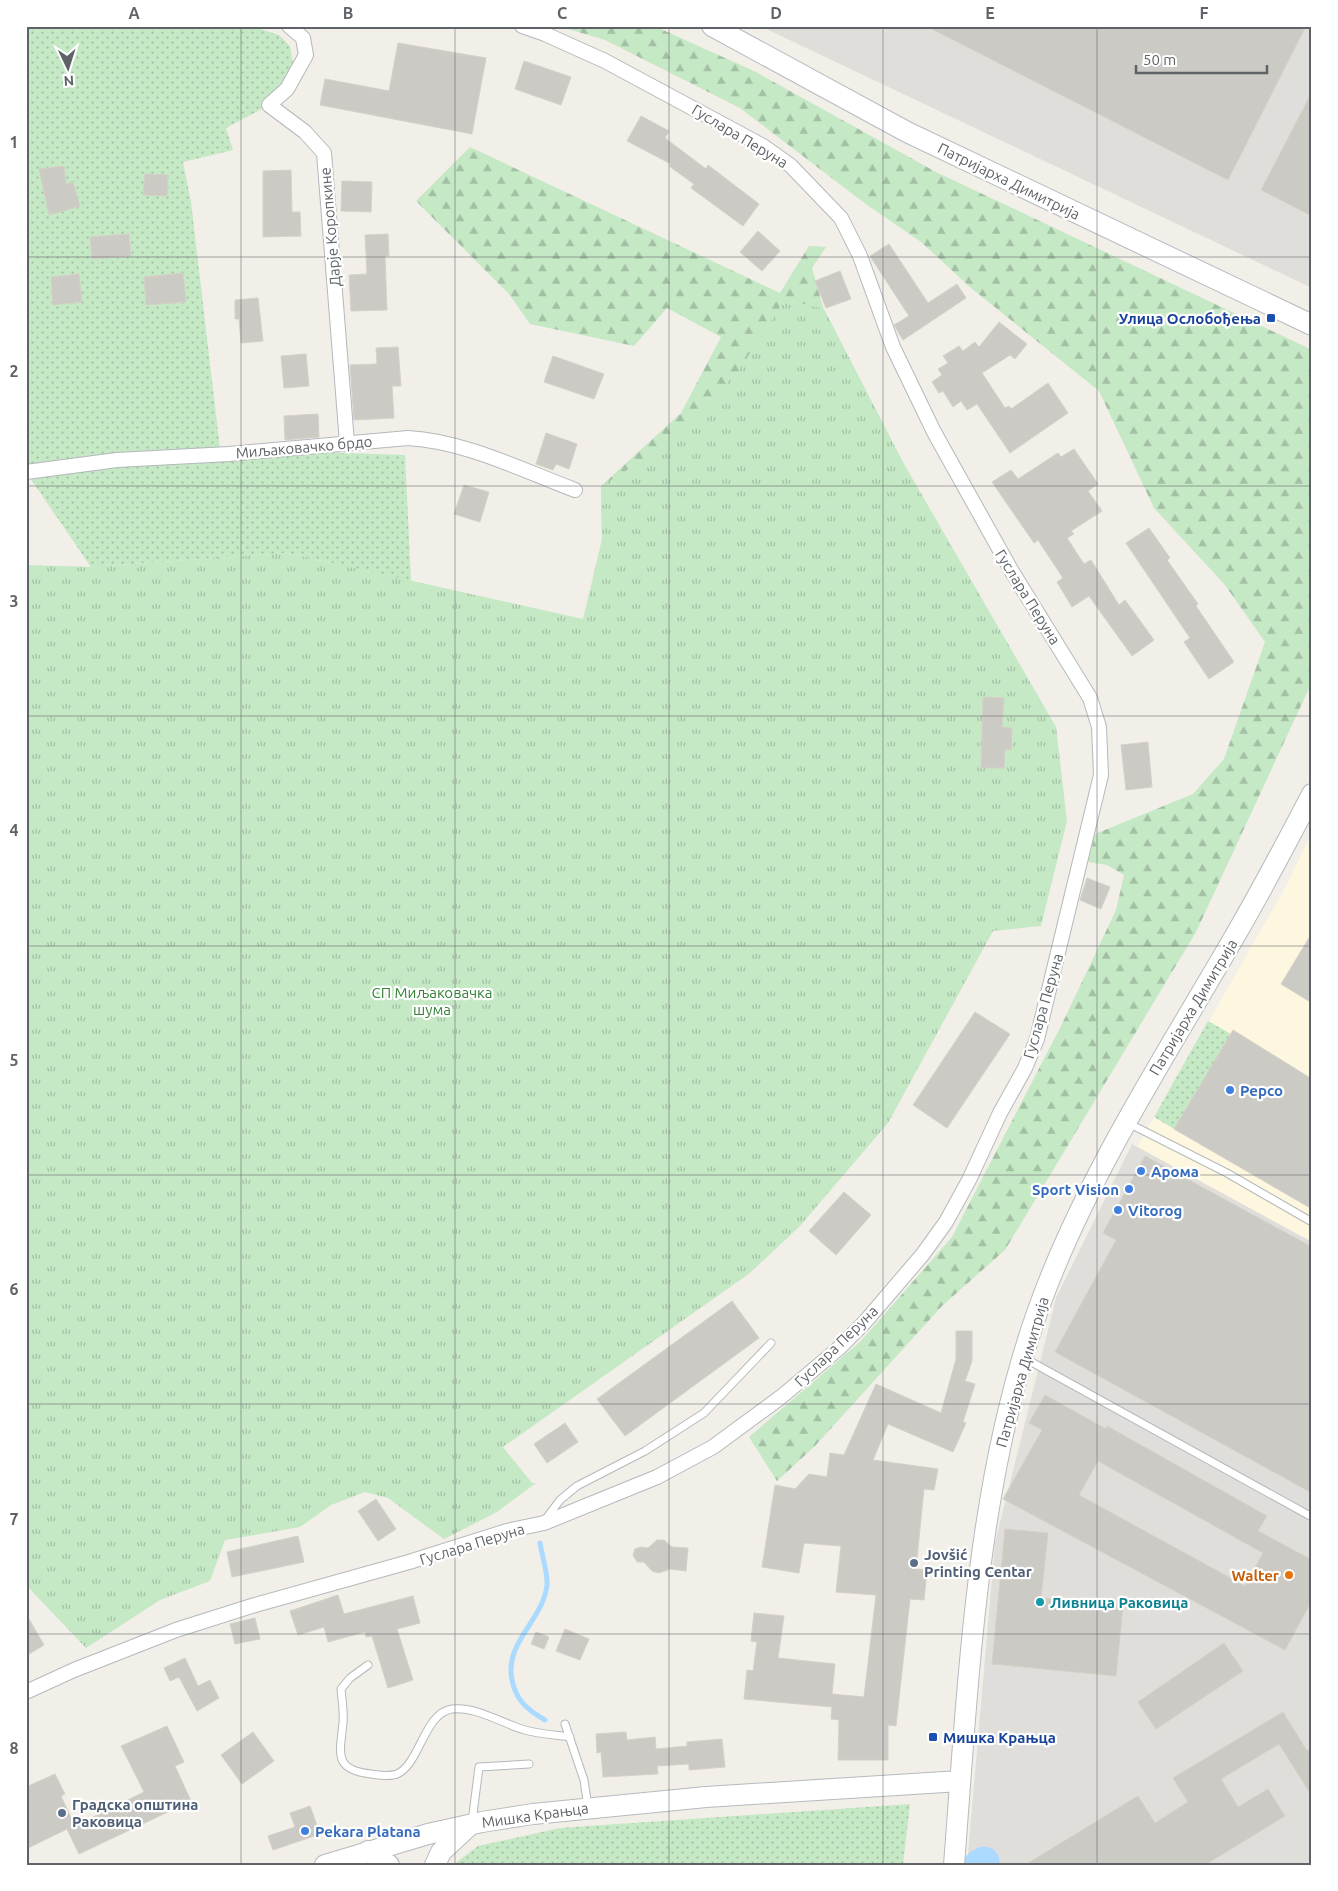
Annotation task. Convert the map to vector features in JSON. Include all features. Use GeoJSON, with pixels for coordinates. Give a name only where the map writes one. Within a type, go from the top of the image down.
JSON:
{"type":"FeatureCollection","features":[{"type":"Feature","properties":{"kind":"main road","name":"Патријарха Димитрија"},"geometry":{"type":"LineString","coordinates":[[712,26],[907,132],[1312,324]]}},
{"type":"Feature","properties":{"kind":"main road","name":"Патријарха Димитрија"},"geometry":{"type":"LineString","coordinates":[[954,1865],[960,1780],[982,1561],[998,1455],[1023,1358],[1048,1282],[1087,1194],[1125,1122],[1232,943],[1312,794]]}},
{"type":"Feature","properties":{"kind":"main road","name":"Мишка Крањца"},"geometry":{"type":"LineString","coordinates":[[325,1865],[472,1824],[588,1807],[960,1780]]}},
{"type":"Feature","properties":{"kind":"main road"},"geometry":{"type":"LineString","coordinates":[[435,1865],[448,1844],[472,1824]]}},
{"type":"Feature","properties":{"kind":"main road"},"geometry":{"type":"LineString","coordinates":[[356,1857],[388,1865]]}},
{"type":"Feature","properties":{"kind":"street","name":"Дарје Коропкине"},"geometry":{"type":"LineString","coordinates":[[289,26],[303,38],[306,45],[306,56],[287,89],[270,105],[305,132],[324,153],[348,443]]}},
{"type":"Feature","properties":{"kind":"street","name":"Гуслара Перуна"},"geometry":{"type":"LineString","coordinates":[[26,1692],[176,1630],[255,1605],[410,1562],[507,1531],[544,1523],[664,1474],[713,1447],[748,1423],[838,1349],[864,1323],[923,1254],[946,1222],[969,1180],[1000,1113],[1025,1068],[1037,1039],[1099,788],[1102,763],[1099,726],[1090,698],[1011,570],[934,432],[893,347],[860,256],[841,218],[791,166],[763,146],[598,58],[545,34],[522,26]]}},
{"type":"Feature","properties":{"kind":"street","name":"Миљаковачко брдо"},"geometry":{"type":"LineString","coordinates":[[26,472],[117,460],[229,454],[396,439],[431,439],[575,490]]}},
{"type":"Feature","properties":{"kind":"lane"},"geometry":{"type":"LineString","coordinates":[[1125,1122],[1227,1172],[1312,1222]]}},
{"type":"Feature","properties":{"kind":"lane"},"geometry":{"type":"LineString","coordinates":[[544,1523],[560,1500],[577,1486],[645,1451],[704,1413],[770,1343]]}},
{"type":"Feature","properties":{"kind":"lane"},"geometry":{"type":"LineString","coordinates":[[1023,1358],[1312,1517]]}},
{"type":"Feature","properties":{"kind":"lane"},"geometry":{"type":"LineString","coordinates":[[368,1665],[350,1678],[342,1688],[343,1720],[340,1752],[344,1766],[352,1771],[381,1776],[397,1774],[407,1765],[437,1718],[452,1709],[475,1712],[526,1730],[570,1737]]}},
{"type":"Feature","properties":{"kind":"lane"},"geometry":{"type":"LineString","coordinates":[[564,1724],[584,1780],[588,1807]]}},
{"type":"Feature","properties":{"kind":"lane"},"geometry":{"type":"LineString","coordinates":[[472,1824],[479,1767],[529,1764]]}},
{"type":"Feature","properties":{"kind":"shaded area"},"geometry":{"type":"Polygon","coordinates":[[[760,26],[1312,26],[1312,288],[760,26]]]}},
{"type":"Feature","properties":{"kind":"shaded area"},"geometry":{"type":"Polygon","coordinates":[[[1312,833],[1312,1242],[1137,1147],[1286,886],[1312,833]]]}},
{"type":"Feature","properties":{"kind":"shaded area"},"geometry":{"type":"Polygon","coordinates":[[[1132,1144],[1312,1242],[1312,1865],[967,1865],[995,1543],[1056,1298],[1132,1144]]]}},
{"type":"Feature","properties":{"kind":"green space"},"geometry":{"type":"Polygon","coordinates":[[[26,26],[251,26],[279,35],[290,46],[293,63],[269,105],[226,128],[233,150],[183,162],[191,202],[220,449],[405,455],[411,581],[287,553],[91,567],[26,472],[26,26]]]}},
{"type":"Feature","properties":{"kind":"green space"},"geometry":{"type":"Polygon","coordinates":[[[558,26],[654,26],[754,71],[936,172],[1312,350],[1312,682],[1196,932],[1005,1250],[942,1306],[815,1446],[777,1481],[749,1437],[861,1341],[952,1237],[1062,1024],[1116,910],[1124,875],[1107,865],[1088,862],[1095,834],[1193,794],[1224,759],[1265,642],[1225,585],[1154,508],[1099,391],[971,288],[921,242],[863,202],[740,108],[605,40],[558,26]]]}},
{"type":"Feature","properties":{"kind":"green space"},"geometry":{"type":"Polygon","coordinates":[[[470,147],[780,293],[809,246],[826,247],[812,268],[825,314],[602,539],[601,486],[681,413],[721,337],[667,308],[634,346],[530,324],[509,294],[416,201],[470,147]]]}},
{"type":"Feature","properties":{"kind":"green space","name":"СП Миљаковачка шума"},"geometry":{"type":"Polygon","coordinates":[[[785,299],[824,309],[904,464],[1056,727],[1067,821],[1041,926],[993,931],[888,1123],[799,1227],[750,1273],[503,1447],[532,1483],[536,1483],[497,1512],[444,1539],[388,1498],[365,1492],[331,1505],[300,1527],[225,1540],[210,1581],[160,1600],[86,1648],[26,1585],[26,565],[91,567],[287,553],[583,619],[602,539],[601,486],[672,442],[739,370],[785,299]]]}},
{"type":"Feature","properties":{"kind":"green space"},"geometry":{"type":"Polygon","coordinates":[[[1208,1021],[1231,1034],[1174,1129],[1154,1117],[1208,1021]]]}},
{"type":"Feature","properties":{"kind":"green space"},"geometry":{"type":"Polygon","coordinates":[[[910,1804],[903,1865],[453,1865],[478,1846],[560,1828],[910,1804]]]}},
{"type":"Feature","properties":{"kind":"building"},"geometry":{"type":"Polygon","coordinates":[[[926,26],[1306,26],[1228,180],[926,26]]]}},
{"type":"Feature","properties":{"kind":"building"},"geometry":{"type":"Polygon","coordinates":[[[398,43],[486,58],[472,134],[320,105],[325,79],[389,91],[398,43]]]}},
{"type":"Feature","properties":{"kind":"building"},"geometry":{"type":"Polygon","coordinates":[[[524,61],[571,77],[561,105],[515,89],[524,61]]]}},
{"type":"Feature","properties":{"kind":"building"},"geometry":{"type":"Polygon","coordinates":[[[1312,92],[1312,216],[1261,190],[1312,92]]]}},
{"type":"Feature","properties":{"kind":"building"},"geometry":{"type":"Polygon","coordinates":[[[641,116],[669,131],[665,138],[706,169],[708,165],[759,204],[743,226],[691,188],[694,184],[669,166],[671,164],[627,141],[641,116]]]}},
{"type":"Feature","properties":{"kind":"building"},"geometry":{"type":"Polygon","coordinates":[[[64,166],[66,184],[73,182],[80,206],[49,215],[39,169],[64,166]]]}},
{"type":"Feature","properties":{"kind":"building"},"geometry":{"type":"Polygon","coordinates":[[[291,170],[292,212],[300,212],[301,236],[263,237],[263,171],[291,170]]]}},
{"type":"Feature","properties":{"kind":"building"},"geometry":{"type":"Polygon","coordinates":[[[145,174],[168,175],[167,196],[143,195],[145,174]]]}},
{"type":"Feature","properties":{"kind":"building"},"geometry":{"type":"Polygon","coordinates":[[[342,181],[372,182],[371,212],[341,211],[342,181]]]}},
{"type":"Feature","properties":{"kind":"building"},"geometry":{"type":"Polygon","coordinates":[[[758,231],[780,251],[762,271],[740,252],[758,231]]]}},
{"type":"Feature","properties":{"kind":"building"},"geometry":{"type":"Polygon","coordinates":[[[129,234],[131,256],[92,259],[90,237],[129,234]]]}},
{"type":"Feature","properties":{"kind":"building"},"geometry":{"type":"Polygon","coordinates":[[[388,234],[389,256],[385,256],[387,310],[351,311],[349,275],[367,274],[365,235],[388,234]]]}},
{"type":"Feature","properties":{"kind":"building"},"geometry":{"type":"Polygon","coordinates":[[[889,244],[928,303],[957,284],[966,298],[903,340],[894,325],[909,316],[870,256],[889,244]]]}},
{"type":"Feature","properties":{"kind":"building"},"geometry":{"type":"Polygon","coordinates":[[[840,271],[851,299],[826,308],[815,281],[840,271]]]}},
{"type":"Feature","properties":{"kind":"building"},"geometry":{"type":"Polygon","coordinates":[[[183,273],[186,302],[146,305],[144,277],[183,273]]]}},
{"type":"Feature","properties":{"kind":"building"},"geometry":{"type":"Polygon","coordinates":[[[79,274],[82,302],[53,305],[51,277],[79,274]]]}},
{"type":"Feature","properties":{"kind":"building"},"geometry":{"type":"Polygon","coordinates":[[[258,298],[263,341],[241,343],[239,319],[235,319],[235,300],[258,298]]]}},
{"type":"Feature","properties":{"kind":"building"},"geometry":{"type":"Polygon","coordinates":[[[999,322],[1027,344],[1015,359],[1010,355],[982,373],[1005,408],[1009,406],[1011,409],[1048,383],[1068,413],[1010,453],[977,404],[967,410],[961,401],[953,407],[943,391],[939,393],[932,382],[942,375],[938,369],[948,363],[943,356],[959,346],[963,351],[975,342],[979,347],[999,322]]]}},
{"type":"Feature","properties":{"kind":"building"},"geometry":{"type":"Polygon","coordinates":[[[398,347],[401,386],[392,386],[394,418],[354,420],[350,365],[377,364],[376,348],[398,347]]]}},
{"type":"Feature","properties":{"kind":"building"},"geometry":{"type":"Polygon","coordinates":[[[306,354],[309,386],[284,388],[281,356],[306,354]]]}},
{"type":"Feature","properties":{"kind":"building"},"geometry":{"type":"Polygon","coordinates":[[[553,356],[604,374],[594,399],[544,382],[553,356]]]}},
{"type":"Feature","properties":{"kind":"building"},"geometry":{"type":"Polygon","coordinates":[[[318,414],[319,437],[285,440],[284,416],[318,414]]]}},
{"type":"Feature","properties":{"kind":"building"},"geometry":{"type":"Polygon","coordinates":[[[546,433],[577,444],[569,469],[556,464],[553,470],[536,464],[546,433]]]}},
{"type":"Feature","properties":{"kind":"building"},"geometry":{"type":"Polygon","coordinates":[[[1074,449],[1098,484],[1088,491],[1102,511],[1071,531],[1074,534],[1067,538],[1084,564],[1091,560],[1119,605],[1125,600],[1154,640],[1132,656],[1089,596],[1072,607],[1057,582],[1063,578],[1038,540],[1034,543],[992,482],[1011,470],[1018,479],[1058,453],[1061,457],[1074,449]]]}},
{"type":"Feature","properties":{"kind":"building"},"geometry":{"type":"Polygon","coordinates":[[[464,485],[489,492],[480,522],[454,514],[464,485]]]}},
{"type":"Feature","properties":{"kind":"building"},"geometry":{"type":"Polygon","coordinates":[[[1149,528],[1170,558],[1167,560],[1198,604],[1196,606],[1234,662],[1209,679],[1184,642],[1190,638],[1126,543],[1149,528]]]}},
{"type":"Feature","properties":{"kind":"building"},"geometry":{"type":"Polygon","coordinates":[[[983,697],[1004,698],[1002,727],[1012,728],[1011,750],[1005,749],[1004,768],[981,768],[983,697]]]}},
{"type":"Feature","properties":{"kind":"building"},"geometry":{"type":"Polygon","coordinates":[[[1148,742],[1152,787],[1126,790],[1121,745],[1148,742]]]}},
{"type":"Feature","properties":{"kind":"building"},"geometry":{"type":"Polygon","coordinates":[[[1087,878],[1110,887],[1101,909],[1080,900],[1087,878]]]}},
{"type":"Feature","properties":{"kind":"building"},"geometry":{"type":"Polygon","coordinates":[[[1312,933],[1312,1003],[1281,984],[1312,933]]]}},
{"type":"Feature","properties":{"kind":"building"},"geometry":{"type":"Polygon","coordinates":[[[975,1012],[1010,1034],[947,1128],[913,1105],[975,1012]]]}},
{"type":"Feature","properties":{"kind":"building"},"geometry":{"type":"Polygon","coordinates":[[[1233,1030],[1312,1079],[1312,1209],[1174,1129],[1233,1030]]]}},
{"type":"Feature","properties":{"kind":"building"},"geometry":{"type":"Polygon","coordinates":[[[1145,1156],[1312,1247],[1312,1493],[1055,1352],[1116,1240],[1103,1233],[1145,1156]]]}},
{"type":"Feature","properties":{"kind":"building"},"geometry":{"type":"Polygon","coordinates":[[[844,1192],[871,1215],[836,1255],[809,1231],[844,1192]]]}},
{"type":"Feature","properties":{"kind":"building"},"geometry":{"type":"Polygon","coordinates":[[[732,1301],[759,1338],[625,1436],[597,1399],[732,1301]]]}},
{"type":"Feature","properties":{"kind":"building"},"geometry":{"type":"Polygon","coordinates":[[[956,1331],[972,1331],[972,1361],[965,1381],[975,1384],[963,1422],[966,1423],[953,1452],[888,1424],[873,1460],[938,1469],[934,1490],[924,1489],[916,1569],[927,1570],[924,1600],[910,1599],[896,1726],[888,1725],[888,1760],[838,1760],[839,1720],[831,1719],[832,1707],[744,1699],[747,1670],[753,1671],[757,1642],[751,1641],[754,1613],[784,1616],[778,1658],[835,1664],[832,1694],[864,1697],[876,1595],[836,1592],[841,1546],[804,1543],[799,1573],[762,1567],[775,1485],[795,1489],[809,1474],[827,1477],[830,1453],[844,1455],[876,1384],[941,1413],[956,1359],[956,1331]]]}},
{"type":"Feature","properties":{"kind":"building"},"geometry":{"type":"Polygon","coordinates":[[[1045,1395],[1106,1429],[1107,1426],[1267,1516],[1258,1531],[1312,1560],[1312,1600],[1285,1650],[1003,1499],[1042,1430],[1029,1423],[1045,1395]],[[1098,1461],[1079,1495],[1245,1586],[1263,1553],[1098,1461]]]}},
{"type":"Feature","properties":{"kind":"building"},"geometry":{"type":"Polygon","coordinates":[[[565,1423],[578,1442],[547,1463],[534,1444],[565,1423]]]}},
{"type":"Feature","properties":{"kind":"building"},"geometry":{"type":"Polygon","coordinates":[[[376,1499],[396,1529],[378,1541],[358,1511],[376,1499]]]}},
{"type":"Feature","properties":{"kind":"building","name":"Ливница Раковица"},"geometry":{"type":"Polygon","coordinates":[[[1005,1529],[1048,1533],[1041,1598],[1123,1606],[1116,1676],[992,1664],[1005,1529]]]}},
{"type":"Feature","properties":{"kind":"building"},"geometry":{"type":"Polygon","coordinates":[[[298,1536],[304,1562],[232,1577],[227,1552],[298,1536]]]}},
{"type":"Feature","properties":{"kind":"building"},"geometry":{"type":"Polygon","coordinates":[[[657,1540],[664,1540],[672,1547],[688,1548],[686,1571],[670,1569],[659,1573],[652,1571],[644,1562],[637,1562],[633,1555],[635,1549],[641,1547],[648,1548],[657,1540]]]}},
{"type":"Feature","properties":{"kind":"building"},"geometry":{"type":"Polygon","coordinates":[[[338,1595],[344,1614],[413,1596],[420,1623],[397,1629],[413,1680],[388,1688],[372,1636],[366,1637],[365,1632],[328,1642],[324,1627],[298,1635],[290,1611],[338,1595]]]}},
{"type":"Feature","properties":{"kind":"building"},"geometry":{"type":"Polygon","coordinates":[[[26,1614],[44,1645],[26,1656],[26,1614]]]}},
{"type":"Feature","properties":{"kind":"building"},"geometry":{"type":"Polygon","coordinates":[[[255,1618],[260,1639],[235,1644],[230,1624],[255,1618]]]}},
{"type":"Feature","properties":{"kind":"building"},"geometry":{"type":"Polygon","coordinates":[[[565,1629],[589,1639],[580,1660],[556,1651],[565,1629]]]}},
{"type":"Feature","properties":{"kind":"building"},"geometry":{"type":"Polygon","coordinates":[[[536,1632],[549,1637],[544,1649],[531,1644],[536,1632]]]}},
{"type":"Feature","properties":{"kind":"building"},"geometry":{"type":"Polygon","coordinates":[[[1224,1643],[1243,1671],[1156,1729],[1138,1702],[1224,1643]]]}},
{"type":"Feature","properties":{"kind":"building"},"geometry":{"type":"Polygon","coordinates":[[[185,1658],[198,1686],[210,1680],[219,1698],[197,1711],[179,1677],[170,1681],[164,1668],[185,1658]]]}},
{"type":"Feature","properties":{"kind":"building"},"geometry":{"type":"Polygon","coordinates":[[[1283,1712],[1307,1751],[1312,1747],[1312,1796],[1279,1744],[1221,1779],[1238,1807],[1268,1789],[1285,1816],[1205,1865],[1025,1865],[1138,1796],[1155,1823],[1188,1802],[1173,1778],[1283,1712]]]}},
{"type":"Feature","properties":{"kind":"building"},"geometry":{"type":"Polygon","coordinates":[[[167,1726],[184,1762],[175,1766],[191,1801],[79,1854],[67,1829],[26,1849],[26,1787],[55,1774],[65,1794],[61,1796],[75,1826],[144,1792],[121,1746],[167,1726]]]}},
{"type":"Feature","properties":{"kind":"building"},"geometry":{"type":"Polygon","coordinates":[[[253,1732],[274,1761],[242,1784],[221,1755],[253,1732]]]}},
{"type":"Feature","properties":{"kind":"building"},"geometry":{"type":"Polygon","coordinates":[[[626,1732],[627,1740],[655,1737],[656,1749],[687,1746],[687,1742],[722,1739],[725,1767],[689,1770],[689,1764],[657,1766],[658,1774],[603,1777],[601,1752],[597,1753],[596,1734],[626,1732]]]}},
{"type":"Feature","properties":{"kind":"building"},"geometry":{"type":"Polygon","coordinates":[[[310,1806],[320,1834],[273,1850],[268,1836],[295,1827],[290,1813],[310,1806]]]}},
{"type":"Feature","properties":{"kind":"waterway"},"geometry":{"type":"LineString","coordinates":[[540,1543],[547,1580],[544,1598],[519,1643],[511,1666],[516,1694],[528,1708],[545,1720]]}},
{"type":"Feature","properties":{"kind":"waterway"},"geometry":{"type":"LineString","coordinates":[[979,1865],[984,1862]]}},
{"type":"Feature","properties":{"kind":"place","name":"Улица Ослобођења"},"geometry":{"type":"Point","coordinates":[1271,318]}},
{"type":"Feature","properties":{"kind":"place","name":"Pepco"},"geometry":{"type":"Point","coordinates":[1230,1090]}},
{"type":"Feature","properties":{"kind":"place","name":"Арома"},"geometry":{"type":"Point","coordinates":[1141,1171]}},
{"type":"Feature","properties":{"kind":"place","name":"Sport Vision"},"geometry":{"type":"Point","coordinates":[1129,1189]}},
{"type":"Feature","properties":{"kind":"place","name":"Vitorog"},"geometry":{"type":"Point","coordinates":[1118,1210]}},
{"type":"Feature","properties":{"kind":"place","name":"Jovšić Printing Centar"},"geometry":{"type":"Point","coordinates":[914,1563]}},
{"type":"Feature","properties":{"kind":"place","name":"Walter"},"geometry":{"type":"Point","coordinates":[1289,1575]}},
{"type":"Feature","properties":{"kind":"place","name":"Ливница Раковица"},"geometry":{"type":"Point","coordinates":[1040,1602]}},
{"type":"Feature","properties":{"kind":"place","name":"Мишка Крањца"},"geometry":{"type":"Point","coordinates":[933,1737]}},
{"type":"Feature","properties":{"kind":"place","name":"Градска општина Раковица"},"geometry":{"type":"Point","coordinates":[62,1813]}},
{"type":"Feature","properties":{"kind":"place","name":"Pekara Platana"},"geometry":{"type":"Point","coordinates":[305,1831]}}]}
